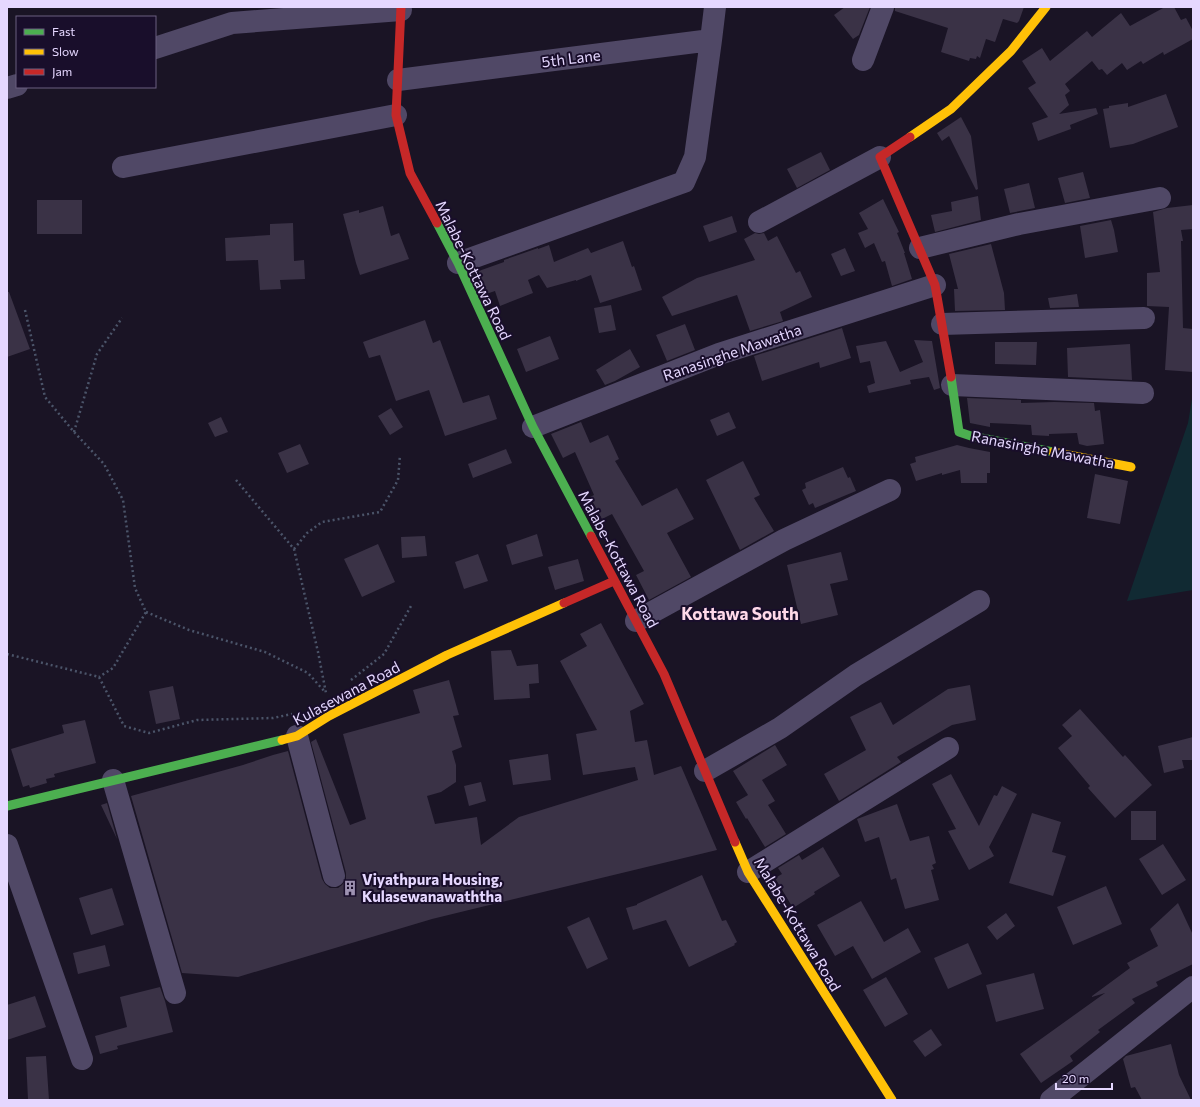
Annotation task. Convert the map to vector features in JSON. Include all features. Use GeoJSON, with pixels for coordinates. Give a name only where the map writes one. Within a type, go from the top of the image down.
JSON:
{"type":"FeatureCollection","features":[{"type":"Feature","properties":{"kind":"street"},"geometry":{"type":"LineString","coordinates":[[458,263],[684,182],[695,157],[715,7]]}},
{"type":"Feature","properties":{"kind":"street"},"geometry":{"type":"LineString","coordinates":[[863,60],[883,7]]}},
{"type":"Feature","properties":{"kind":"street"},"geometry":{"type":"LineString","coordinates":[[759,222],[880,157],[951,109],[1010,51],[1046,7]]}},
{"type":"Feature","properties":{"kind":"street"},"geometry":{"type":"LineString","coordinates":[[156,48],[232,23],[401,9]]}},
{"type":"Feature","properties":{"kind":"street","name":"Malabe-Kottawa Road"},"geometry":{"type":"LineString","coordinates":[[401,9],[396,115],[410,173],[458,263],[532,427],[664,674],[748,872],[892,1100]]}},
{"type":"Feature","properties":{"kind":"street","name":"5th Lane"},"geometry":{"type":"LineString","coordinates":[[398,80],[711,40]]}},
{"type":"Feature","properties":{"kind":"street"},"geometry":{"type":"LineString","coordinates":[[123,167],[396,115]]}},
{"type":"Feature","properties":{"kind":"street","name":"Ranasinghe Mawatha"},"geometry":{"type":"LineString","coordinates":[[880,157],[935,284],[959,432],[971,436],[1131,467]]}},
{"type":"Feature","properties":{"kind":"street"},"geometry":{"type":"LineString","coordinates":[[920,248],[1019,224],[1160,198]]}},
{"type":"Feature","properties":{"kind":"street","name":"Ranasinghe Mawatha"},"geometry":{"type":"LineString","coordinates":[[532,427],[719,354],[935,284]]}},
{"type":"Feature","properties":{"kind":"street"},"geometry":{"type":"LineString","coordinates":[[942,324],[1144,318]]}},
{"type":"Feature","properties":{"kind":"street"},"geometry":{"type":"LineString","coordinates":[[952,385],[1143,393]]}},
{"type":"Feature","properties":{"kind":"street"},"geometry":{"type":"LineString","coordinates":[[636,621],[784,540],[890,490]]}},
{"type":"Feature","properties":{"kind":"street","name":"Kulasewana Road"},"geometry":{"type":"LineString","coordinates":[[7,806],[297,736],[329,716],[446,655],[614,581]]}},
{"type":"Feature","properties":{"kind":"street"},"geometry":{"type":"LineString","coordinates":[[705,770],[780,728],[856,676],[978,601]]}},
{"type":"Feature","properties":{"kind":"street"},"geometry":{"type":"LineString","coordinates":[[297,736],[334,876]]}},
{"type":"Feature","properties":{"kind":"street"},"geometry":{"type":"LineString","coordinates":[[748,872],[948,748]]}},
{"type":"Feature","properties":{"kind":"street"},"geometry":{"type":"LineString","coordinates":[[113,780],[175,993]]}},
{"type":"Feature","properties":{"kind":"street"},"geometry":{"type":"LineString","coordinates":[[7,845],[82,1059]]}},
{"type":"Feature","properties":{"kind":"street"},"geometry":{"type":"LineString","coordinates":[[1050,1100],[1193,987]]}},
{"type":"Feature","properties":{"kind":"path"},"geometry":{"type":"LineString","coordinates":[[25,310],[45,397],[74,432],[104,464],[123,500],[135,588],[146,612],[189,630],[265,652],[308,673],[326,693]]}},
{"type":"Feature","properties":{"kind":"path"},"geometry":{"type":"LineString","coordinates":[[74,432],[97,354],[122,318]]}},
{"type":"Feature","properties":{"kind":"path"},"geometry":{"type":"LineString","coordinates":[[294,549],[307,533],[322,522],[380,512],[398,480],[400,455]]}},
{"type":"Feature","properties":{"kind":"path"},"geometry":{"type":"LineString","coordinates":[[236,480],[294,549],[318,652],[329,716]]}},
{"type":"Feature","properties":{"kind":"path"},"geometry":{"type":"LineString","coordinates":[[349,681],[384,654],[411,606]]}},
{"type":"Feature","properties":{"kind":"path"},"geometry":{"type":"LineString","coordinates":[[7,654],[99,677],[113,668],[146,612]]}},
{"type":"Feature","properties":{"kind":"path"},"geometry":{"type":"LineString","coordinates":[[99,677],[124,726],[149,733],[197,720],[273,718],[296,713]]}},
{"type":"Feature","properties":{"kind":"path"},"geometry":{"type":"LineString","coordinates":[[320,697],[326,693],[332,692]]}},
{"type":"Feature","properties":{"kind":"shaded area"},"geometry":{"type":"Polygon","coordinates":[[[1193,393],[1193,590],[1127,601],[1188,423],[1193,393]]]}},
{"type":"Feature","properties":{"kind":"building"},"geometry":{"type":"Polygon","coordinates":[[[845,7],[870,7],[859,35],[853,39],[834,15],[845,7]]]}},
{"type":"Feature","properties":{"kind":"building"},"geometry":{"type":"Polygon","coordinates":[[[895,7],[1024,7],[1017,23],[1003,19],[995,42],[986,39],[980,58],[977,56],[976,59],[970,58],[969,61],[941,52],[948,28],[895,11],[895,7]]]}},
{"type":"Feature","properties":{"kind":"building"},"geometry":{"type":"Polygon","coordinates":[[[1165,7],[1174,7],[1181,20],[1186,18],[1193,31],[1193,39],[1164,55],[1163,52],[1143,64],[1141,61],[1127,70],[1122,63],[1107,75],[1102,69],[1099,70],[1092,61],[1065,84],[1070,91],[1065,95],[1069,105],[1059,114],[1096,108],[1098,114],[1070,125],[1071,129],[1038,141],[1032,123],[1048,117],[1028,88],[1036,83],[1022,61],[1042,48],[1050,61],[1087,31],[1092,37],[1121,13],[1130,26],[1165,7]]]}},
{"type":"Feature","properties":{"kind":"building"},"geometry":{"type":"Polygon","coordinates":[[[1166,94],[1178,127],[1133,144],[1110,148],[1103,109],[1109,108],[1109,106],[1128,103],[1128,107],[1166,94]]]}},
{"type":"Feature","properties":{"kind":"building"},"geometry":{"type":"Polygon","coordinates":[[[961,117],[971,136],[978,189],[976,190],[949,136],[942,141],[937,133],[961,117]]]}},
{"type":"Feature","properties":{"kind":"building"},"geometry":{"type":"Polygon","coordinates":[[[821,152],[830,170],[797,188],[787,169],[821,152]]]}},
{"type":"Feature","properties":{"kind":"building"},"geometry":{"type":"Polygon","coordinates":[[[1083,172],[1090,198],[1065,203],[1058,178],[1083,172]]]}},
{"type":"Feature","properties":{"kind":"building"},"geometry":{"type":"Polygon","coordinates":[[[1029,183],[1035,208],[1010,213],[1004,189],[1029,183]]]}},
{"type":"Feature","properties":{"kind":"building"},"geometry":{"type":"Polygon","coordinates":[[[978,196],[981,220],[935,232],[931,215],[952,211],[951,202],[978,196]]]}},
{"type":"Feature","properties":{"kind":"building"},"geometry":{"type":"Polygon","coordinates":[[[883,199],[899,232],[897,233],[905,253],[912,279],[892,286],[885,261],[882,262],[874,243],[865,248],[858,233],[868,229],[859,213],[883,199]]]}},
{"type":"Feature","properties":{"kind":"building"},"geometry":{"type":"Polygon","coordinates":[[[37,200],[82,200],[82,234],[37,234],[37,200]]]}},
{"type":"Feature","properties":{"kind":"building"},"geometry":{"type":"Polygon","coordinates":[[[1193,205],[1193,229],[1181,230],[1183,241],[1181,241],[1183,328],[1193,329],[1193,372],[1165,370],[1169,307],[1147,306],[1147,273],[1160,272],[1153,212],[1167,208],[1193,205]]]}},
{"type":"Feature","properties":{"kind":"building"},"geometry":{"type":"Polygon","coordinates":[[[383,206],[391,236],[399,233],[409,259],[360,275],[343,214],[359,210],[359,213],[383,206]]]}},
{"type":"Feature","properties":{"kind":"building"},"geometry":{"type":"Polygon","coordinates":[[[732,216],[737,232],[709,242],[703,226],[732,216]]]}},
{"type":"Feature","properties":{"kind":"building"},"geometry":{"type":"Polygon","coordinates":[[[1111,220],[1118,252],[1085,258],[1080,226],[1111,220]]]}},
{"type":"Feature","properties":{"kind":"building"},"geometry":{"type":"Polygon","coordinates":[[[293,223],[294,261],[304,260],[305,279],[280,280],[281,289],[260,290],[258,260],[226,261],[225,238],[270,235],[270,224],[293,223]]]}},
{"type":"Feature","properties":{"kind":"building"},"geometry":{"type":"Polygon","coordinates":[[[755,233],[764,233],[768,241],[777,236],[796,273],[800,271],[812,297],[780,312],[783,321],[750,331],[737,295],[672,316],[662,297],[697,278],[755,260],[744,239],[755,233]]]}},
{"type":"Feature","properties":{"kind":"building"},"geometry":{"type":"Polygon","coordinates":[[[623,241],[632,267],[634,266],[642,290],[600,303],[591,275],[576,281],[547,288],[539,275],[528,280],[533,293],[500,306],[495,291],[486,294],[476,272],[504,262],[504,260],[549,245],[554,262],[588,248],[591,253],[623,241]]]}},
{"type":"Feature","properties":{"kind":"building"},"geometry":{"type":"Polygon","coordinates":[[[991,244],[1004,293],[1005,310],[955,311],[954,289],[958,289],[949,254],[991,244]]]}},
{"type":"Feature","properties":{"kind":"building"},"geometry":{"type":"Polygon","coordinates":[[[845,248],[855,271],[841,276],[831,254],[845,248]]]}},
{"type":"Feature","properties":{"kind":"building"},"geometry":{"type":"Polygon","coordinates":[[[7,292],[9,292],[30,349],[7,357],[7,292]]]}},
{"type":"Feature","properties":{"kind":"building"},"geometry":{"type":"Polygon","coordinates":[[[1077,294],[1079,307],[1050,308],[1048,298],[1077,294]]]}},
{"type":"Feature","properties":{"kind":"building"},"geometry":{"type":"Polygon","coordinates":[[[611,305],[616,330],[599,333],[594,308],[611,305]]]}},
{"type":"Feature","properties":{"kind":"building"},"geometry":{"type":"Polygon","coordinates":[[[425,320],[433,343],[440,340],[463,403],[489,395],[497,419],[445,436],[429,390],[396,401],[380,355],[369,358],[363,342],[425,320]]]}},
{"type":"Feature","properties":{"kind":"building"},"geometry":{"type":"Polygon","coordinates":[[[685,324],[695,350],[667,361],[656,335],[685,324]]]}},
{"type":"Feature","properties":{"kind":"building"},"geometry":{"type":"Polygon","coordinates":[[[842,328],[851,358],[820,368],[819,362],[762,381],[754,356],[842,328]]]}},
{"type":"Feature","properties":{"kind":"building"},"geometry":{"type":"Polygon","coordinates":[[[550,336],[559,359],[526,372],[517,349],[550,336]]]}},
{"type":"Feature","properties":{"kind":"building"},"geometry":{"type":"Polygon","coordinates":[[[914,340],[932,341],[940,388],[934,390],[929,377],[910,380],[911,384],[869,393],[867,386],[875,383],[870,361],[860,363],[856,346],[886,341],[900,372],[923,362],[914,340]]]}},
{"type":"Feature","properties":{"kind":"building"},"geometry":{"type":"Polygon","coordinates":[[[995,342],[1037,342],[1036,365],[995,364],[995,342]]]}},
{"type":"Feature","properties":{"kind":"building"},"geometry":{"type":"Polygon","coordinates":[[[1130,344],[1132,380],[1068,377],[1067,348],[1130,344]]]}},
{"type":"Feature","properties":{"kind":"building"},"geometry":{"type":"Polygon","coordinates":[[[630,349],[640,367],[605,385],[596,370],[630,349]]]}},
{"type":"Feature","properties":{"kind":"building"},"geometry":{"type":"Polygon","coordinates":[[[967,398],[1021,400],[1021,403],[1094,403],[1095,411],[1100,410],[1104,444],[1087,446],[1079,444],[1077,433],[1049,434],[1049,436],[1032,435],[1031,425],[990,423],[990,427],[970,423],[967,398]]]}},
{"type":"Feature","properties":{"kind":"building"},"geometry":{"type":"Polygon","coordinates":[[[391,408],[403,427],[390,435],[378,416],[391,408]]]}},
{"type":"Feature","properties":{"kind":"building"},"geometry":{"type":"Polygon","coordinates":[[[729,412],[736,428],[717,436],[710,420],[729,412]]]}},
{"type":"Feature","properties":{"kind":"building"},"geometry":{"type":"Polygon","coordinates":[[[221,417],[228,432],[215,437],[208,423],[221,417]]]}},
{"type":"Feature","properties":{"kind":"building"},"geometry":{"type":"Polygon","coordinates":[[[581,422],[590,443],[608,435],[619,459],[615,461],[642,506],[677,488],[694,519],[667,533],[691,577],[649,600],[636,575],[644,571],[612,514],[602,519],[590,497],[594,495],[575,452],[563,458],[551,434],[581,422]]]}},
{"type":"Feature","properties":{"kind":"building"},"geometry":{"type":"Polygon","coordinates":[[[300,444],[309,464],[287,473],[278,453],[300,444]]]}},
{"type":"Feature","properties":{"kind":"building"},"geometry":{"type":"Polygon","coordinates":[[[957,445],[990,452],[990,473],[987,473],[987,483],[961,483],[960,470],[942,475],[942,473],[916,481],[910,464],[916,462],[915,457],[957,445]]]}},
{"type":"Feature","properties":{"kind":"building"},"geometry":{"type":"Polygon","coordinates":[[[506,449],[512,463],[473,478],[468,464],[506,449]]]}},
{"type":"Feature","properties":{"kind":"building"},"geometry":{"type":"Polygon","coordinates":[[[743,461],[760,495],[754,498],[774,531],[740,550],[706,480],[743,461]]]}},
{"type":"Feature","properties":{"kind":"building"},"geometry":{"type":"Polygon","coordinates":[[[843,467],[848,478],[850,477],[856,491],[815,508],[813,503],[809,505],[802,490],[806,488],[805,483],[843,467]]]}},
{"type":"Feature","properties":{"kind":"building"},"geometry":{"type":"Polygon","coordinates":[[[1095,474],[1128,481],[1120,524],[1087,518],[1095,474]]]}},
{"type":"Feature","properties":{"kind":"building"},"geometry":{"type":"Polygon","coordinates":[[[537,534],[543,556],[512,565],[506,545],[537,534]]]}},
{"type":"Feature","properties":{"kind":"building"},"geometry":{"type":"Polygon","coordinates":[[[425,536],[427,556],[402,558],[401,537],[425,536]]]}},
{"type":"Feature","properties":{"kind":"building"},"geometry":{"type":"Polygon","coordinates":[[[378,544],[395,582],[362,597],[344,559],[378,544]]]}},
{"type":"Feature","properties":{"kind":"building"},"geometry":{"type":"Polygon","coordinates":[[[841,552],[848,580],[830,584],[838,615],[801,624],[787,565],[841,552]]]}},
{"type":"Feature","properties":{"kind":"building"},"geometry":{"type":"Polygon","coordinates":[[[478,554],[488,581],[464,589],[455,562],[478,554]]]}},
{"type":"Feature","properties":{"kind":"building"},"geometry":{"type":"Polygon","coordinates":[[[578,559],[584,581],[555,590],[548,567],[578,559]]]}},
{"type":"Feature","properties":{"kind":"building","name":"Viyathpura Housing, Kulasewanawaththa"},"geometry":{"type":"Polygon","coordinates":[[[601,623],[644,704],[630,711],[635,742],[647,740],[654,775],[681,766],[717,850],[432,919],[238,977],[182,973],[131,796],[288,751],[322,879],[330,888],[338,888],[346,880],[346,873],[311,742],[316,739],[350,825],[366,819],[343,734],[420,713],[413,690],[449,680],[459,715],[453,716],[462,747],[452,751],[456,765],[456,782],[441,792],[427,796],[435,824],[477,817],[481,845],[519,817],[638,780],[635,767],[583,775],[576,734],[597,730],[560,661],[587,646],[580,634],[601,623]]]}},
{"type":"Feature","properties":{"kind":"building"},"geometry":{"type":"Polygon","coordinates":[[[511,650],[517,666],[538,664],[539,683],[529,684],[530,698],[494,700],[491,651],[511,650]]]}},
{"type":"Feature","properties":{"kind":"building"},"geometry":{"type":"Polygon","coordinates":[[[970,685],[976,720],[952,725],[897,757],[901,762],[839,801],[824,774],[866,750],[850,717],[881,702],[893,725],[948,689],[970,685]]]}},
{"type":"Feature","properties":{"kind":"building"},"geometry":{"type":"Polygon","coordinates":[[[173,686],[180,719],[156,724],[149,691],[173,686]]]}},
{"type":"Feature","properties":{"kind":"building"},"geometry":{"type":"Polygon","coordinates":[[[1080,709],[1123,757],[1125,755],[1152,785],[1115,818],[1088,788],[1090,786],[1058,748],[1072,736],[1062,725],[1080,709]]]}},
{"type":"Feature","properties":{"kind":"building"},"geometry":{"type":"Polygon","coordinates":[[[85,720],[96,763],[54,774],[55,777],[46,779],[47,783],[30,788],[29,785],[23,787],[11,749],[64,733],[62,725],[85,720]]]}},
{"type":"Feature","properties":{"kind":"building"},"geometry":{"type":"Polygon","coordinates":[[[1193,737],[1193,760],[1182,760],[1184,768],[1164,773],[1158,746],[1193,737]]]}},
{"type":"Feature","properties":{"kind":"building"},"geometry":{"type":"Polygon","coordinates":[[[775,745],[787,765],[762,780],[775,801],[768,805],[786,834],[765,847],[736,802],[748,795],[733,771],[775,745]]]}},
{"type":"Feature","properties":{"kind":"building"},"geometry":{"type":"Polygon","coordinates":[[[548,754],[551,780],[513,785],[509,760],[548,754]]]}},
{"type":"Feature","properties":{"kind":"building"},"geometry":{"type":"Polygon","coordinates":[[[951,774],[979,826],[994,795],[997,796],[1002,786],[1017,794],[989,847],[994,856],[969,870],[948,831],[956,829],[932,784],[951,774]]]}},
{"type":"Feature","properties":{"kind":"building"},"geometry":{"type":"Polygon","coordinates":[[[481,782],[486,801],[469,806],[464,786],[481,782]]]}},
{"type":"Feature","properties":{"kind":"building"},"geometry":{"type":"Polygon","coordinates":[[[107,803],[117,839],[101,805],[107,803]]]}},
{"type":"Feature","properties":{"kind":"building"},"geometry":{"type":"Polygon","coordinates":[[[897,804],[910,841],[929,836],[936,863],[932,865],[934,869],[931,870],[939,900],[905,909],[896,878],[891,880],[879,837],[865,842],[857,819],[897,804]]]}},
{"type":"Feature","properties":{"kind":"building"},"geometry":{"type":"Polygon","coordinates":[[[1131,811],[1156,811],[1156,840],[1131,840],[1131,811]]]}},
{"type":"Feature","properties":{"kind":"building"},"geometry":{"type":"Polygon","coordinates":[[[1032,813],[1061,822],[1052,852],[1066,856],[1053,896],[1009,883],[1032,813]]]}},
{"type":"Feature","properties":{"kind":"building"},"geometry":{"type":"Polygon","coordinates":[[[1163,844],[1186,880],[1162,895],[1139,859],[1163,844]]]}},
{"type":"Feature","properties":{"kind":"building"},"geometry":{"type":"Polygon","coordinates":[[[823,847],[840,876],[814,892],[815,894],[793,908],[775,878],[782,874],[778,868],[799,855],[802,860],[823,847]]]}},
{"type":"Feature","properties":{"kind":"building"},"geometry":{"type":"Polygon","coordinates":[[[702,875],[722,921],[726,920],[737,942],[734,944],[735,945],[689,967],[666,920],[633,930],[626,908],[637,905],[702,875]]]}},
{"type":"Feature","properties":{"kind":"building"},"geometry":{"type":"Polygon","coordinates":[[[1106,886],[1122,924],[1073,945],[1057,907],[1106,886]]]}},
{"type":"Feature","properties":{"kind":"building"},"geometry":{"type":"Polygon","coordinates":[[[112,888],[124,925],[91,935],[79,898],[112,888]]]}},
{"type":"Feature","properties":{"kind":"building"},"geometry":{"type":"Polygon","coordinates":[[[861,901],[884,942],[908,928],[921,952],[872,979],[853,946],[835,956],[817,925],[861,901]]]}},
{"type":"Feature","properties":{"kind":"building"},"geometry":{"type":"Polygon","coordinates":[[[1178,903],[1193,935],[1193,964],[1156,982],[1158,986],[1132,999],[1135,1003],[1098,1030],[1100,1032],[1070,1056],[1073,1061],[1041,1083],[1020,1054],[1105,993],[1092,997],[1130,968],[1127,963],[1158,946],[1150,929],[1178,903]]]}},
{"type":"Feature","properties":{"kind":"building"},"geometry":{"type":"Polygon","coordinates":[[[1006,913],[1015,926],[997,940],[987,927],[1006,913]]]}},
{"type":"Feature","properties":{"kind":"building"},"geometry":{"type":"Polygon","coordinates":[[[589,917],[608,959],[587,969],[567,927],[589,917]]]}},
{"type":"Feature","properties":{"kind":"building"},"geometry":{"type":"Polygon","coordinates":[[[968,943],[982,974],[948,989],[934,958],[968,943]]]}},
{"type":"Feature","properties":{"kind":"building"},"geometry":{"type":"Polygon","coordinates":[[[105,945],[110,966],[78,974],[73,953],[105,945]]]}},
{"type":"Feature","properties":{"kind":"building"},"geometry":{"type":"Polygon","coordinates":[[[1034,973],[1044,1009],[996,1022],[986,985],[1034,973]]]}},
{"type":"Feature","properties":{"kind":"building"},"geometry":{"type":"Polygon","coordinates":[[[886,977],[908,1014],[885,1027],[863,990],[886,977]]]}},
{"type":"Feature","properties":{"kind":"building"},"geometry":{"type":"Polygon","coordinates":[[[160,987],[173,1032],[117,1046],[118,1049],[100,1054],[95,1036],[127,1027],[120,997],[160,987]]]}},
{"type":"Feature","properties":{"kind":"building"},"geometry":{"type":"Polygon","coordinates":[[[35,996],[46,1027],[7,1040],[7,1005],[35,996]]]}},
{"type":"Feature","properties":{"kind":"building"},"geometry":{"type":"Polygon","coordinates":[[[931,1029],[942,1045],[925,1057],[913,1041],[931,1029]]]}},
{"type":"Feature","properties":{"kind":"building"},"geometry":{"type":"Polygon","coordinates":[[[1171,1044],[1179,1075],[1191,1100],[1142,1100],[1135,1087],[1131,1088],[1123,1059],[1126,1056],[1171,1044]]]}},
{"type":"Feature","properties":{"kind":"building"},"geometry":{"type":"Polygon","coordinates":[[[46,1056],[49,1100],[28,1100],[26,1057],[46,1056]]]}},
{"type":"Feature","properties":{"kind":"traffic: fast"},"geometry":{"type":"LineString","coordinates":[[437,223],[458,263],[533,427],[591,536]]}},
{"type":"Feature","properties":{"kind":"traffic: fast"},"geometry":{"type":"LineString","coordinates":[[951,377],[959,432],[971,436],[1053,452]]}},
{"type":"Feature","properties":{"kind":"traffic: fast"},"geometry":{"type":"LineString","coordinates":[[7,806],[282,740]]}},
{"type":"Feature","properties":{"kind":"traffic: slow"},"geometry":{"type":"LineString","coordinates":[[910,137],[951,109],[1011,51],[1046,7]]}},
{"type":"Feature","properties":{"kind":"traffic: slow"},"geometry":{"type":"LineString","coordinates":[[1053,452],[1131,467]]}},
{"type":"Feature","properties":{"kind":"traffic: slow"},"geometry":{"type":"LineString","coordinates":[[282,740],[297,736],[329,716],[447,655],[564,603]]}},
{"type":"Feature","properties":{"kind":"traffic: slow"},"geometry":{"type":"LineString","coordinates":[[735,842],[748,872],[892,1100]]}},
{"type":"Feature","properties":{"kind":"traffic: jam"},"geometry":{"type":"LineString","coordinates":[[401,7],[396,115],[410,173],[437,223]]}},
{"type":"Feature","properties":{"kind":"traffic: jam"},"geometry":{"type":"LineString","coordinates":[[910,137],[880,157],[935,285],[951,377]]}},
{"type":"Feature","properties":{"kind":"traffic: jam"},"geometry":{"type":"LineString","coordinates":[[591,536],[664,674],[735,842]]}},
{"type":"Feature","properties":{"kind":"traffic: jam"},"geometry":{"type":"LineString","coordinates":[[564,603],[614,581]]}},
{"type":"Feature","properties":{"kind":"place","name":"Viyathpura Housing, Kulasewanawaththa"},"geometry":{"type":"Point","coordinates":[350,888]}},
{"type":"Feature","properties":{"kind":"district","name":"Kottawa South"},"geometry":{"type":"Point","coordinates":[740,613]}}]}
